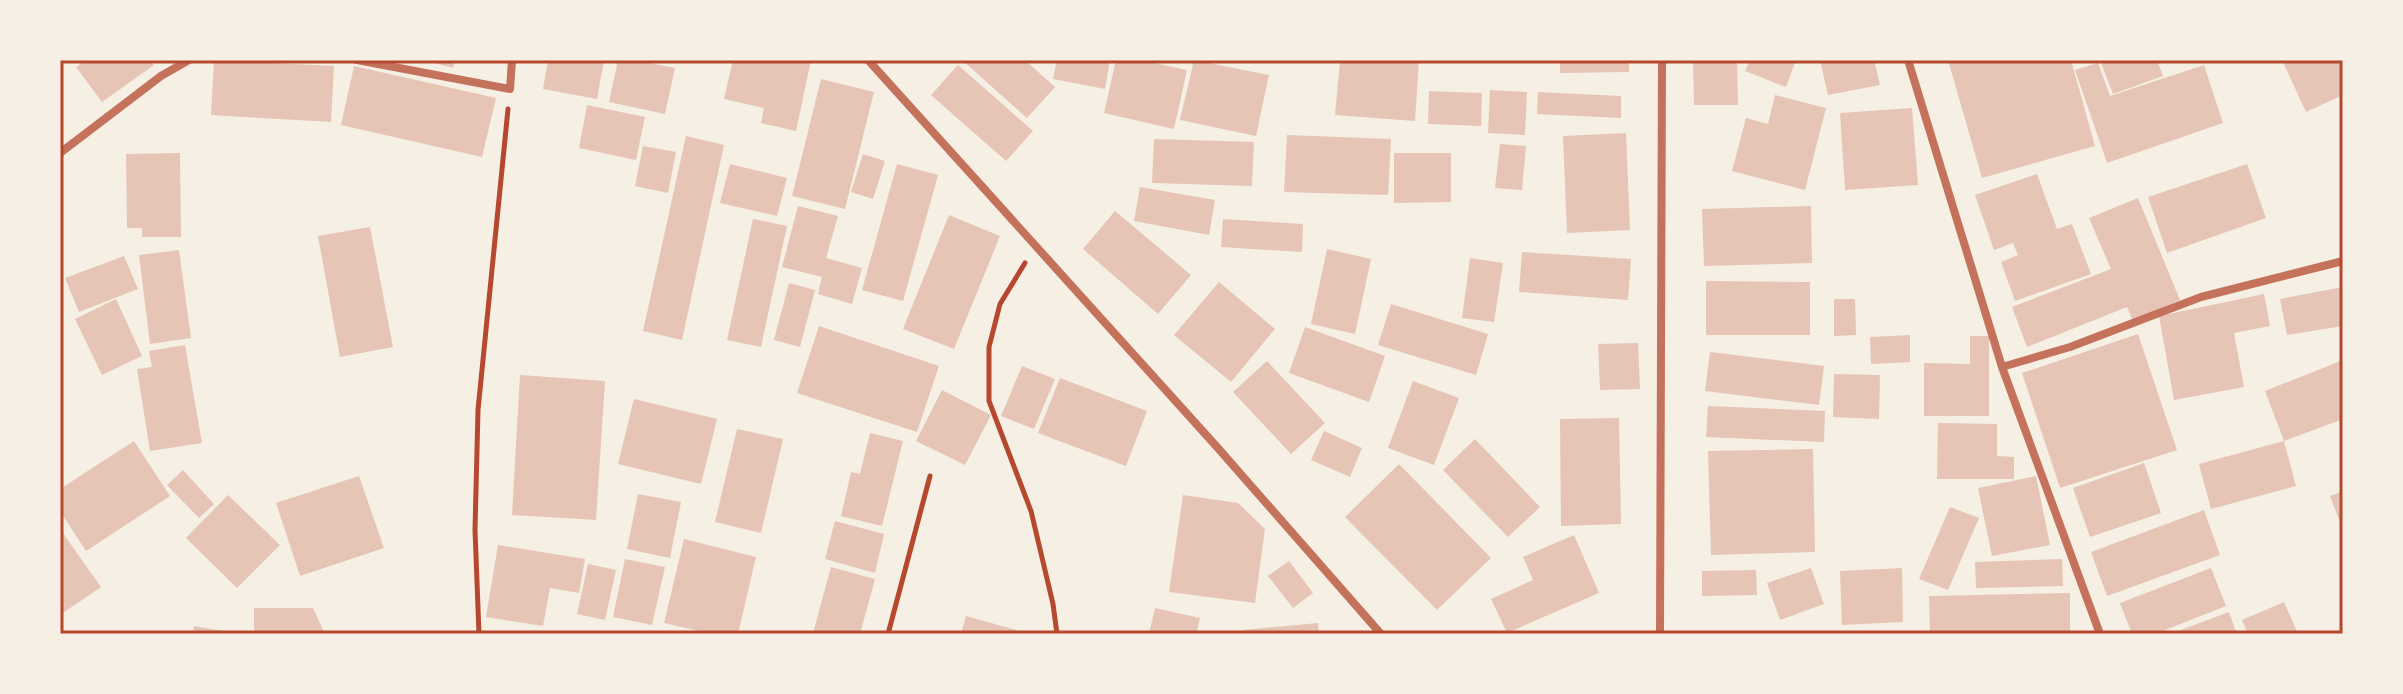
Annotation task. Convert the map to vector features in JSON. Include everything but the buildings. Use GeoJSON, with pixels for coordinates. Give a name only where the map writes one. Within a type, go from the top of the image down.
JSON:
{"type":"FeatureCollection","features":[{"type":"Feature","properties":{"kind":"street"},"geometry":{"type":"LineString","coordinates":[[60,153],[161,76],[189,60]]}},
{"type":"Feature","properties":{"kind":"street"},"geometry":{"type":"LineString","coordinates":[[357,60],[510,89],[512,60]]}},
{"type":"Feature","properties":{"kind":"street"},"geometry":{"type":"LineString","coordinates":[[868,60],[1227,458],[1381,634]]}},
{"type":"Feature","properties":{"kind":"street"},"geometry":{"type":"LineString","coordinates":[[1660,634],[1662,60]]}},
{"type":"Feature","properties":{"kind":"street"},"geometry":{"type":"LineString","coordinates":[[1908,60],[2002,367],[2100,634]]}},
{"type":"Feature","properties":{"kind":"street"},"geometry":{"type":"LineString","coordinates":[[2002,367],[2070,347],[2201,297],[2343,261]]}},
{"type":"Feature","properties":{"kind":"path"},"geometry":{"type":"LineString","coordinates":[[479,634],[475,530],[478,410],[510,89]]}},
{"type":"Feature","properties":{"kind":"path"},"geometry":{"type":"LineString","coordinates":[[1035,245],[1000,304],[989,347],[989,401],[1031,511],[1057,634]]}},
{"type":"Feature","properties":{"kind":"path"},"geometry":{"type":"LineString","coordinates":[[888,634],[930,476]]}}]}
